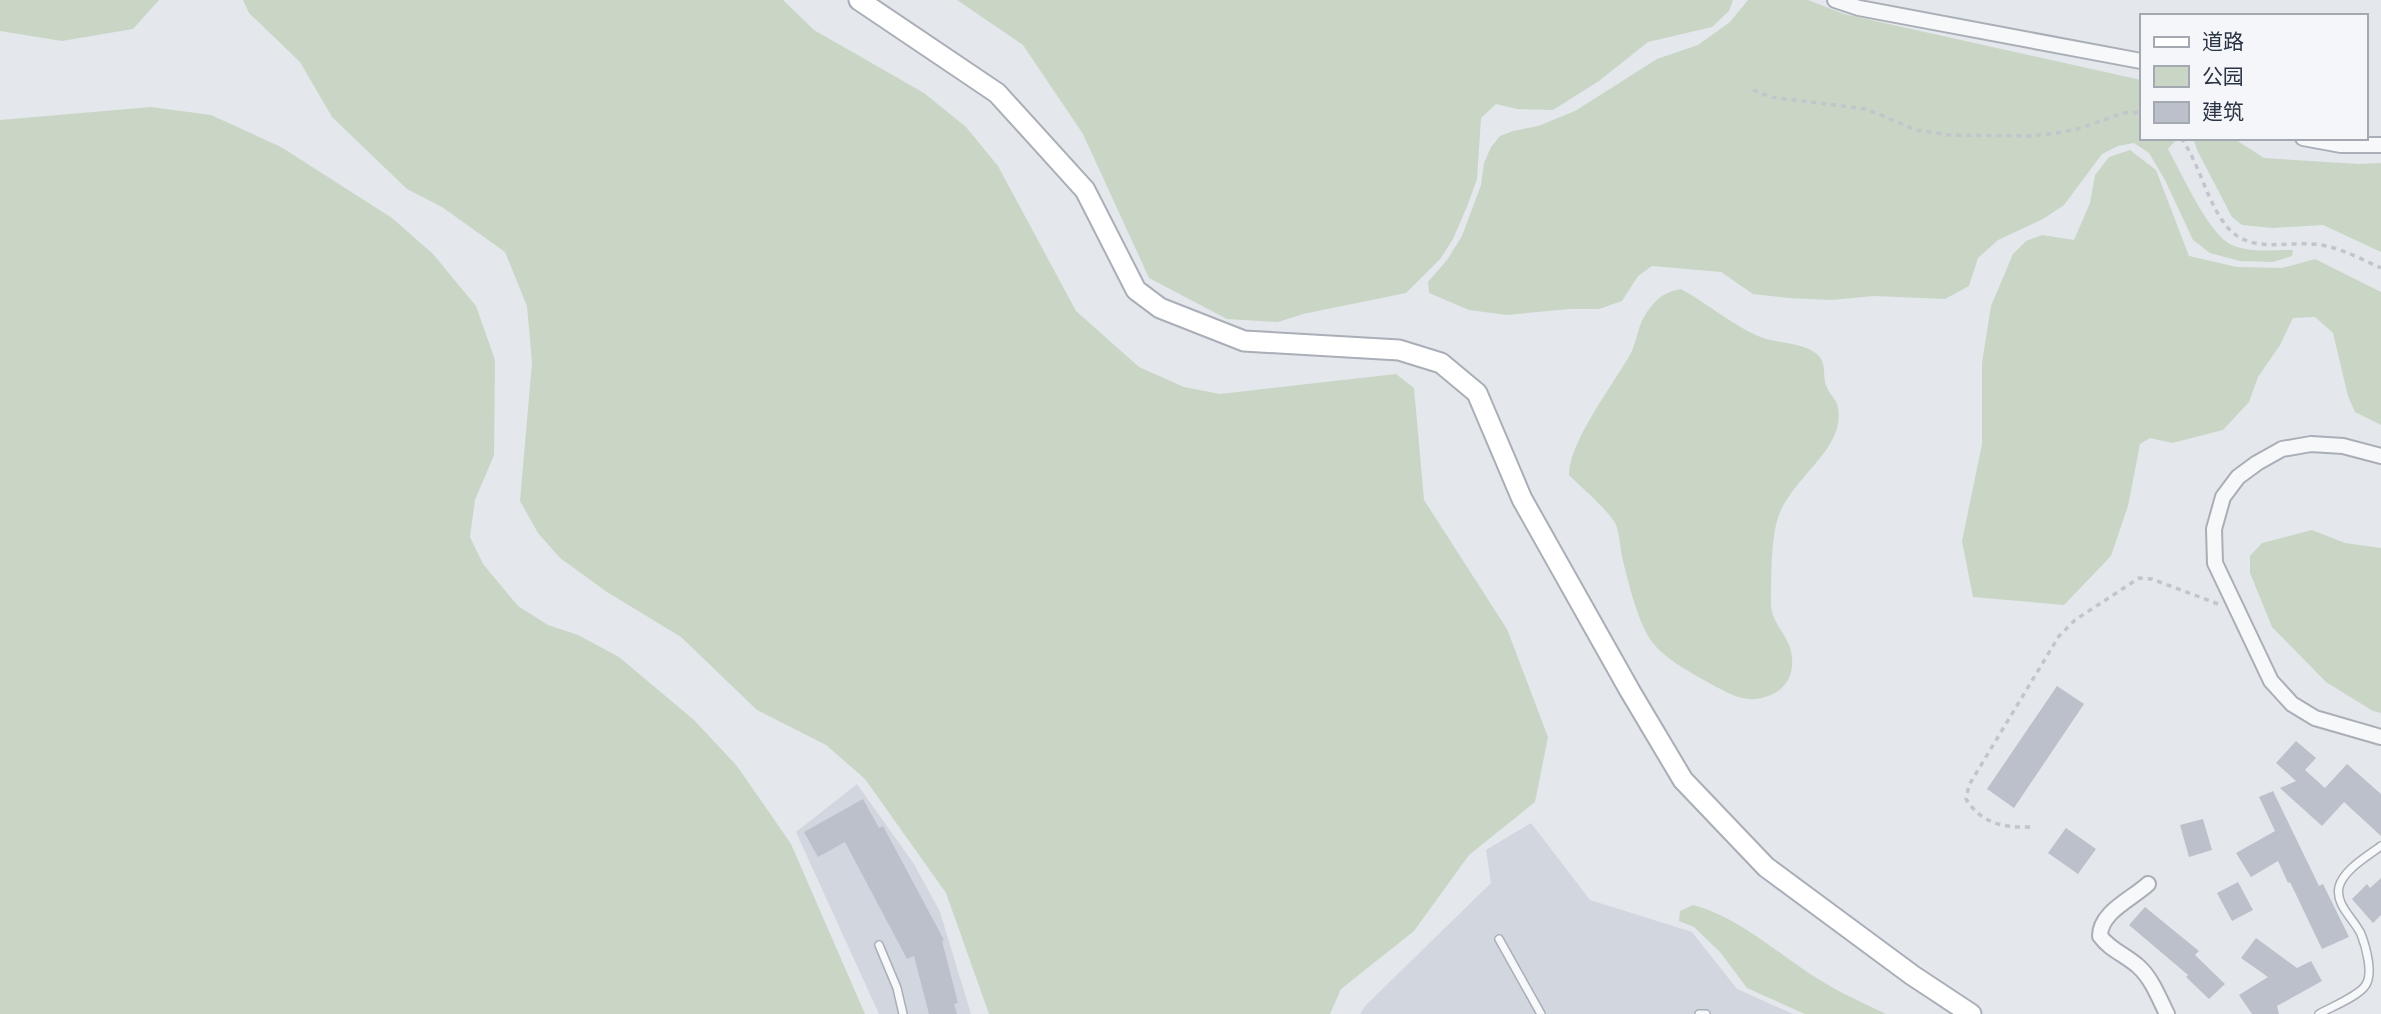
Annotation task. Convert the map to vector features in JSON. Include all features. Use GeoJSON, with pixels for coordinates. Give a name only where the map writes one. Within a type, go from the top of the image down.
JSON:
{"type":"FeatureCollection","features":[{"type":"Feature","properties":{"kind":"street"},"geometry":{"type":"LineString","coordinates":[[859,0],[998,93],[1085,190],[1136,290],[1160,308],[1244,341],[1399,350],[1441,363],[1477,393],[1522,499],[1630,691],[1684,780],[1766,867],[1870,945],[1971,1014]]}},
{"type":"Feature","properties":{"kind":"street"},"geometry":{"type":"LineString","coordinates":[[1835,0],[1859,8],[2140,61]]}},
{"type":"Feature","properties":{"kind":"street"},"geometry":{"type":"LineString","coordinates":[[2314,140],[2341,145],[2381,145]]}},
{"type":"Feature","properties":{"kind":"street"},"geometry":{"type":"LineString","coordinates":[[2381,456],[2343,446],[2311,444],[2281,449],[2238,478],[2223,496],[2214,530],[2215,563],[2271,681],[2292,704],[2315,719],[2381,737]]}},
{"type":"Feature","properties":{"kind":"street"},"geometry":{"type":"LineString","coordinates":[[2148,884],[2106,918],[2100,928],[2100,936],[2109,947],[2139,967],[2156,989],[2167,1014]]}},
{"type":"Feature","properties":{"kind":"lane"},"geometry":{"type":"LineString","coordinates":[[2319,1014],[2362,990],[2368,983],[2370,974],[2361,936],[2339,899],[2339,885],[2346,874],[2381,846]]}},
{"type":"Feature","properties":{"kind":"lane"},"geometry":{"type":"LineString","coordinates":[[1499,939],[1542,1014]]}},
{"type":"Feature","properties":{"kind":"lane"},"geometry":{"type":"LineString","coordinates":[[879,945],[897,988],[903,1014]]}},
{"type":"Feature","properties":{"kind":"lane"},"geometry":{"type":"LineString","coordinates":[[1699,1014],[1706,1014]]}},
{"type":"Feature","properties":{"kind":"path"},"geometry":{"type":"LineString","coordinates":[[1753,90],[1770,97],[1867,109],[1916,130],[1936,134],[2030,136],[2081,128],[2123,113],[2140,113]]}},
{"type":"Feature","properties":{"kind":"path"},"geometry":{"type":"LineString","coordinates":[[2182,140],[2223,222],[2242,238],[2252,244],[2266,246],[2324,245],[2381,268]]}},
{"type":"Feature","properties":{"kind":"path"},"geometry":{"type":"LineString","coordinates":[[2030,827],[2000,826],[1983,818],[1966,799],[1969,785],[2059,636],[2076,620],[2139,578],[2152,579],[2205,601],[2237,609]]}},
{"type":"Feature","properties":{"kind":"shaded area"},"geometry":{"type":"Polygon","coordinates":[[[857,784],[914,864],[940,912],[971,1014],[879,1014],[796,832],[857,784]]]}},
{"type":"Feature","properties":{"kind":"shaded area"},"geometry":{"type":"Polygon","coordinates":[[[1531,823],[1590,900],[1692,932],[1737,989],[1793,1014],[1360,1014],[1366,1005],[1491,883],[1486,850],[1531,823]]]}},
{"type":"Feature","properties":{"kind":"green space"},"geometry":{"type":"Polygon","coordinates":[[[0,0],[159,0],[133,29],[62,41],[0,31],[0,0]]]}},
{"type":"Feature","properties":{"kind":"green space"},"geometry":{"type":"Polygon","coordinates":[[[243,0],[783,0],[814,30],[924,93],[966,127],[998,166],[1076,311],[1139,367],[1184,387],[1220,394],[1396,374],[1414,388],[1424,500],[1507,629],[1548,737],[1535,802],[1469,855],[1414,931],[1341,989],[1330,1014],[989,1014],[946,893],[865,779],[826,745],[757,710],[681,637],[607,592],[560,558],[538,533],[520,501],[532,363],[527,306],[505,252],[442,207],[407,189],[332,117],[300,62],[249,13],[243,0]]]}},
{"type":"Feature","properties":{"kind":"green space"},"geometry":{"type":"Polygon","coordinates":[[[957,0],[1733,0],[1729,11],[1712,27],[1648,42],[1599,81],[1553,110],[1517,109],[1496,104],[1481,118],[1477,179],[1453,239],[1441,258],[1406,293],[1303,314],[1278,322],[1227,319],[1149,278],[1083,134],[1023,45],[957,0]]]}},
{"type":"Feature","properties":{"kind":"green space"},"geometry":{"type":"Polygon","coordinates":[[[1748,0],[1808,0],[1844,14],[2140,80],[2140,140],[2176,140],[2168,149],[2196,202],[2214,229],[2223,239],[2239,248],[2293,250],[2292,256],[2273,262],[2240,261],[2210,253],[2193,240],[2149,153],[2134,143],[2118,146],[2102,154],[2064,205],[2043,219],[1998,240],[1978,258],[1969,286],[1945,299],[1874,296],[1831,300],[1753,294],[1721,272],[1652,266],[1638,276],[1622,301],[1599,309],[1507,315],[1469,310],[1429,293],[1428,282],[1447,260],[1462,236],[1481,185],[1484,163],[1491,147],[1500,136],[1538,126],[1575,111],[1657,59],[1698,45],[1730,22],[1748,0]]]}},
{"type":"Feature","properties":{"kind":"green space"},"geometry":{"type":"Polygon","coordinates":[[[151,107],[211,115],[281,147],[392,218],[433,254],[476,306],[495,360],[494,455],[475,500],[470,537],[483,564],[518,606],[548,625],[578,635],[619,657],[694,720],[737,766],[791,844],[865,1014],[0,1014],[0,120],[151,107]]]}},
{"type":"Feature","properties":{"kind":"green space"},"geometry":{"type":"Polygon","coordinates":[[[2236,140],[2264,158],[2381,163],[2381,252],[2323,225],[2272,228],[2242,225],[2232,217],[2194,141],[2236,140]]]}},
{"type":"Feature","properties":{"kind":"green space"},"geometry":{"type":"Polygon","coordinates":[[[2130,150],[2156,170],[2189,256],[2237,267],[2282,268],[2315,259],[2381,292],[2381,425],[2355,412],[2348,396],[2333,333],[2315,317],[2293,318],[2280,345],[2258,377],[2249,402],[2223,430],[2172,443],[2150,438],[2140,444],[2128,506],[2111,556],[2064,605],[1973,597],[1962,541],[1982,444],[1982,363],[1991,306],[2013,254],[2026,241],[2042,235],[2074,240],[2090,203],[2095,175],[2109,157],[2130,150]]]}},
{"type":"Feature","properties":{"kind":"green space"},"geometry":{"type":"Polygon","coordinates":[[[1681,289],[1758,336],[1801,346],[1814,352],[1821,359],[1826,385],[1838,408],[1838,423],[1833,437],[1792,492],[1777,521],[1772,551],[1771,605],[1791,651],[1792,665],[1789,678],[1782,688],[1758,699],[1737,696],[1717,687],[1676,663],[1653,644],[1633,599],[1616,525],[1602,507],[1569,475],[1576,446],[1631,353],[1644,317],[1661,296],[1681,289]]]}},
{"type":"Feature","properties":{"kind":"green space"},"geometry":{"type":"Polygon","coordinates":[[[2312,530],[2345,543],[2381,548],[2381,713],[2373,711],[2326,682],[2272,627],[2250,573],[2250,556],[2262,543],[2312,530]]]}},
{"type":"Feature","properties":{"kind":"green space"},"geometry":{"type":"Polygon","coordinates":[[[1693,905],[1742,927],[1818,979],[1886,1014],[1805,1014],[1747,988],[1720,952],[1694,927],[1679,921],[1680,911],[1693,905]]]}},
{"type":"Feature","properties":{"kind":"building"},"geometry":{"type":"Polygon","coordinates":[[[2057,686],[2084,704],[2014,808],[1987,789],[2057,686]]]}},
{"type":"Feature","properties":{"kind":"building"},"geometry":{"type":"Polygon","coordinates":[[[2296,741],[2316,758],[2305,770],[2325,788],[2347,764],[2381,794],[2381,836],[2344,802],[2322,826],[2280,788],[2296,781],[2276,763],[2296,741]]]}},
{"type":"Feature","properties":{"kind":"building"},"geometry":{"type":"Polygon","coordinates":[[[2273,791],[2319,886],[2323,884],[2349,937],[2322,949],[2278,861],[2251,877],[2236,853],[2275,831],[2259,797],[2273,791]]]}},
{"type":"Feature","properties":{"kind":"building"},"geometry":{"type":"Polygon","coordinates":[[[863,799],[879,828],[883,826],[944,940],[942,941],[958,1003],[954,1004],[957,1014],[929,1014],[914,956],[907,959],[845,842],[818,857],[804,832],[863,799]]]}},
{"type":"Feature","properties":{"kind":"building"},"geometry":{"type":"Polygon","coordinates":[[[2203,819],[2212,850],[2189,857],[2180,825],[2203,819]]]}},
{"type":"Feature","properties":{"kind":"building"},"geometry":{"type":"Polygon","coordinates":[[[2066,828],[2096,849],[2078,874],[2048,853],[2066,828]]]}},
{"type":"Feature","properties":{"kind":"building"},"geometry":{"type":"Polygon","coordinates":[[[2381,878],[2381,915],[2373,923],[2352,899],[2367,884],[2370,888],[2381,878]]]}},
{"type":"Feature","properties":{"kind":"building"},"geometry":{"type":"Polygon","coordinates":[[[2238,882],[2253,910],[2232,921],[2217,893],[2238,882]]]}},
{"type":"Feature","properties":{"kind":"building"},"geometry":{"type":"Polygon","coordinates":[[[2145,907],[2199,951],[2195,955],[2225,984],[2209,999],[2186,977],[2188,975],[2129,925],[2145,907]]]}},
{"type":"Feature","properties":{"kind":"building"},"geometry":{"type":"Polygon","coordinates":[[[2256,938],[2297,968],[2311,961],[2322,981],[2277,1006],[2279,1014],[2252,1014],[2239,995],[2268,977],[2241,958],[2256,938]]]}}]}
